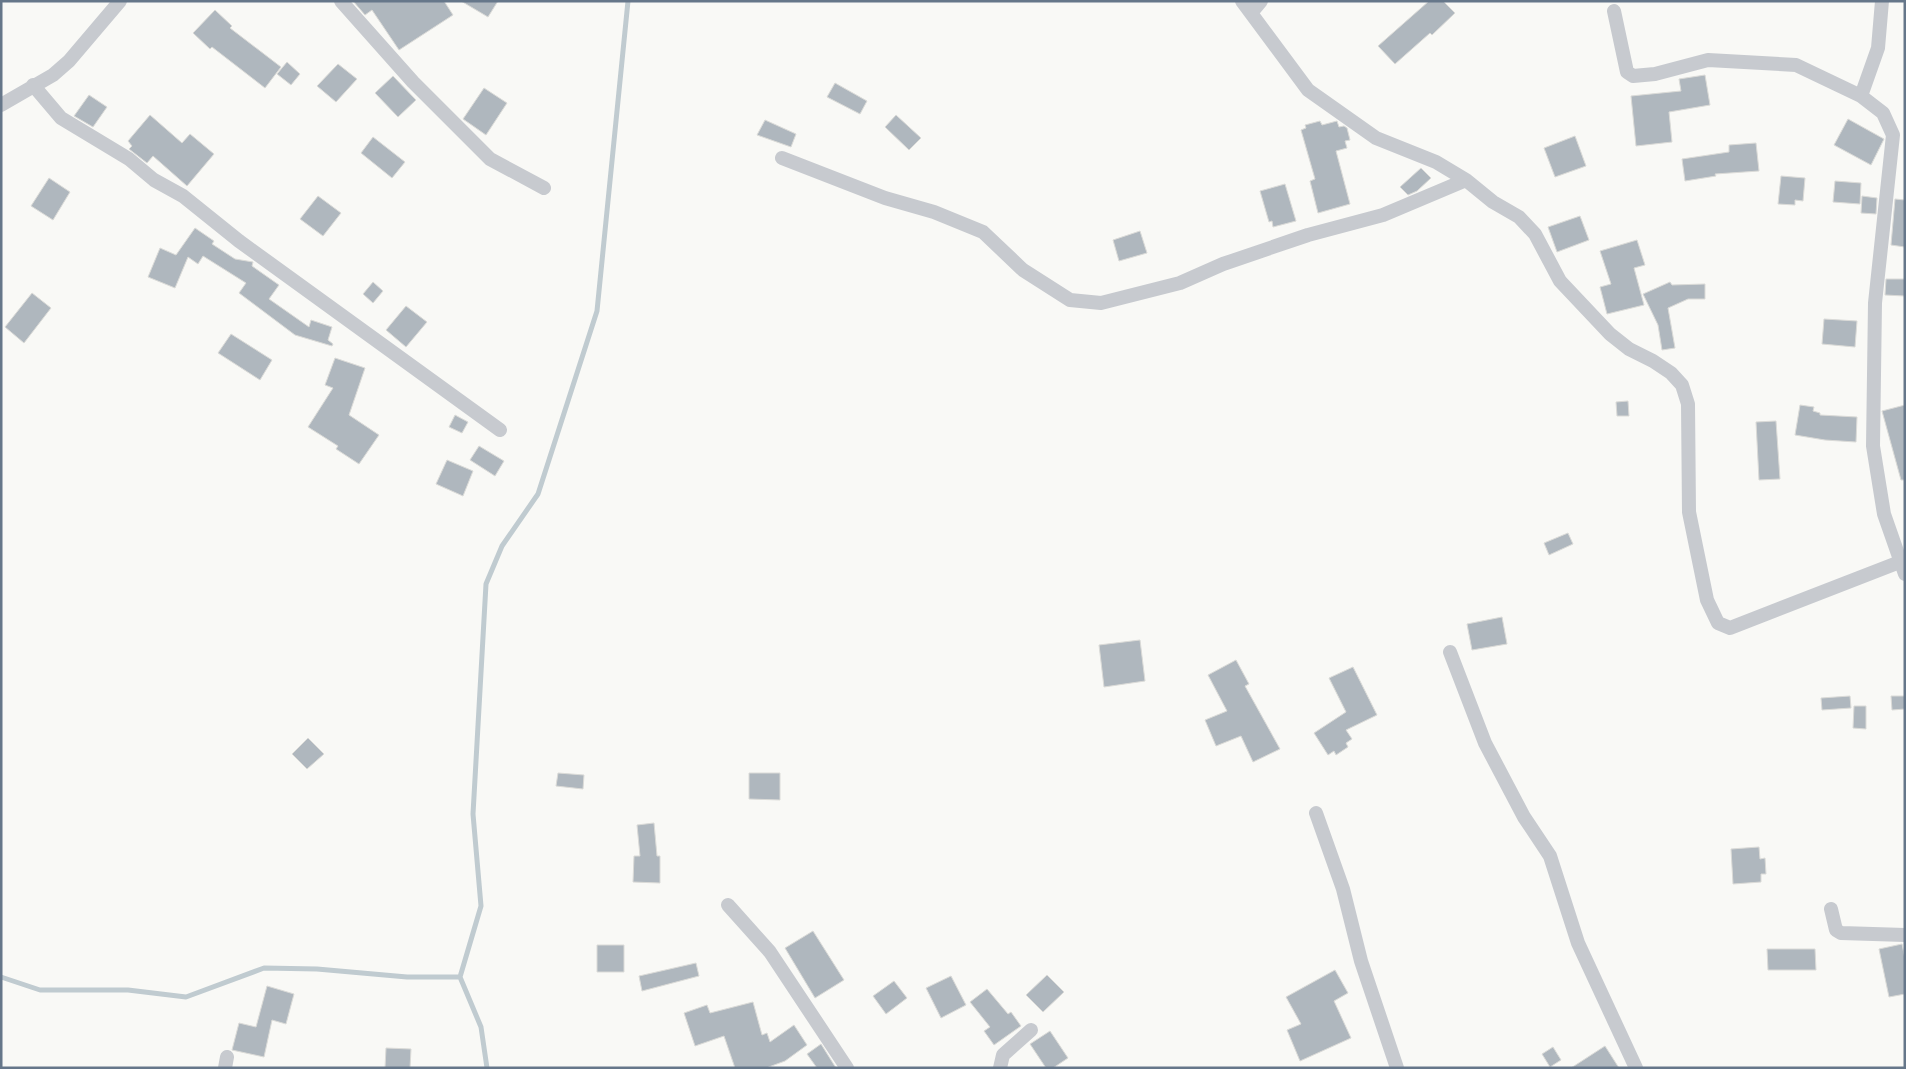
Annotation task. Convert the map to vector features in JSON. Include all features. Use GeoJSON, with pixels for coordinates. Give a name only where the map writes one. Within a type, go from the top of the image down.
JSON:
{"type":"FeatureCollection","features":[{"type":"Feature","properties":{"kind":"street"},"geometry":{"type":"LineString","coordinates":[[1,105],[53,75],[69,61],[120,1]]}},
{"type":"Feature","properties":{"kind":"street"},"geometry":{"type":"LineString","coordinates":[[341,1],[413,82],[490,159],[544,188]]}},
{"type":"Feature","properties":{"kind":"street"},"geometry":{"type":"LineString","coordinates":[[1242,1],[1308,90],[1376,138],[1436,162],[1466,180],[1493,202],[1520,217],[1535,234],[1560,281],[1610,334],[1629,350],[1653,361],[1671,373],[1682,385],[1688,404],[1689,512],[1707,600],[1718,623],[1730,628],[1904,565],[1884,514],[1873,446],[1875,303],[1894,135],[1883,113],[1861,96],[1796,65],[1708,60],[1655,74],[1633,76],[1627,72],[1614,11]]}},
{"type":"Feature","properties":{"kind":"street"},"geometry":{"type":"LineString","coordinates":[[1251,13],[1261,1]]}},
{"type":"Feature","properties":{"kind":"street"},"geometry":{"type":"LineString","coordinates":[[1861,96],[1878,48],[1882,1]]}},
{"type":"Feature","properties":{"kind":"street"},"geometry":{"type":"LineString","coordinates":[[33,85],[61,118],[129,159],[154,180],[183,196],[239,241],[500,430]]}},
{"type":"Feature","properties":{"kind":"street"},"geometry":{"type":"LineString","coordinates":[[782,158],[885,198],[934,212],[983,232],[1023,270],[1070,300],[1101,303],[1180,283],[1222,264],[1308,235],[1383,215],[1466,180]]}},
{"type":"Feature","properties":{"kind":"street"},"geometry":{"type":"LineString","coordinates":[[1450,652],[1484,743],[1524,817],[1550,856],[1578,943],[1636,1068]]}},
{"type":"Feature","properties":{"kind":"street"},"geometry":{"type":"LineString","coordinates":[[1316,813],[1343,889],[1361,961],[1397,1068]]}},
{"type":"Feature","properties":{"kind":"street"},"geometry":{"type":"LineString","coordinates":[[728,905],[770,952],[847,1068]]}},
{"type":"Feature","properties":{"kind":"street"},"geometry":{"type":"LineString","coordinates":[[1831,909],[1836,930],[1841,933],[1905,935]]}},
{"type":"Feature","properties":{"kind":"street"},"geometry":{"type":"LineString","coordinates":[[1000,1068],[1003,1055],[1031,1030]]}},
{"type":"Feature","properties":{"kind":"building"},"geometry":{"type":"Polygon","coordinates":[[[353,1],[444,1],[453,15],[399,50],[372,10],[365,15],[353,1]]]}},
{"type":"Feature","properties":{"kind":"building"},"geometry":{"type":"Polygon","coordinates":[[[461,1],[498,1],[488,17],[461,1]]]}},
{"type":"Feature","properties":{"kind":"building"},"geometry":{"type":"Polygon","coordinates":[[[1429,1],[1443,1],[1455,13],[1432,35],[1430,33],[1395,64],[1378,46],[1429,1]]]}},
{"type":"Feature","properties":{"kind":"building"},"geometry":{"type":"Polygon","coordinates":[[[215,10],[232,26],[230,28],[281,67],[265,88],[212,47],[210,49],[193,33],[215,10]]]}},
{"type":"Feature","properties":{"kind":"building"},"geometry":{"type":"Polygon","coordinates":[[[287,62],[300,74],[291,85],[277,74],[287,62]]]}},
{"type":"Feature","properties":{"kind":"building"},"geometry":{"type":"Polygon","coordinates":[[[338,64],[357,79],[336,102],[317,86],[338,64]]]}},
{"type":"Feature","properties":{"kind":"building"},"geometry":{"type":"Polygon","coordinates":[[[1705,75],[1710,105],[1669,112],[1672,142],[1636,146],[1631,96],[1681,91],[1679,79],[1705,75]]]}},
{"type":"Feature","properties":{"kind":"building"},"geometry":{"type":"Polygon","coordinates":[[[393,76],[416,100],[398,117],[375,93],[393,76]]]}},
{"type":"Feature","properties":{"kind":"building"},"geometry":{"type":"Polygon","coordinates":[[[835,83],[867,101],[860,114],[827,97],[835,83]]]}},
{"type":"Feature","properties":{"kind":"building"},"geometry":{"type":"Polygon","coordinates":[[[484,88],[507,103],[486,135],[463,119],[484,88]]]}},
{"type":"Feature","properties":{"kind":"building"},"geometry":{"type":"Polygon","coordinates":[[[89,95],[107,107],[93,127],[74,116],[89,95]]]}},
{"type":"Feature","properties":{"kind":"building"},"geometry":{"type":"Polygon","coordinates":[[[150,115],[182,143],[190,134],[214,154],[187,186],[153,156],[147,163],[129,149],[132,146],[128,141],[150,115]]]}},
{"type":"Feature","properties":{"kind":"building"},"geometry":{"type":"Polygon","coordinates":[[[896,115],[921,138],[909,150],[885,127],[896,115]]]}},
{"type":"Feature","properties":{"kind":"building"},"geometry":{"type":"Polygon","coordinates":[[[1848,119],[1884,139],[1871,165],[1834,145],[1848,119]]]}},
{"type":"Feature","properties":{"kind":"building"},"geometry":{"type":"Polygon","coordinates":[[[765,120],[796,134],[791,147],[757,135],[765,120]]]}},
{"type":"Feature","properties":{"kind":"building"},"geometry":{"type":"Polygon","coordinates":[[[1320,121],[1322,125],[1337,121],[1339,127],[1344,126],[1347,128],[1350,140],[1345,141],[1347,148],[1336,151],[1350,204],[1318,213],[1310,181],[1315,179],[1301,130],[1306,128],[1305,125],[1320,121]]]}},
{"type":"Feature","properties":{"kind":"building"},"geometry":{"type":"Polygon","coordinates":[[[1575,136],[1586,166],[1555,177],[1544,148],[1575,136]]]}},
{"type":"Feature","properties":{"kind":"building"},"geometry":{"type":"Polygon","coordinates":[[[373,137],[405,162],[392,178],[361,153],[373,137]]]}},
{"type":"Feature","properties":{"kind":"building"},"geometry":{"type":"Polygon","coordinates":[[[1756,143],[1759,171],[1715,174],[1716,176],[1685,181],[1682,159],[1729,152],[1729,145],[1756,143]]]}},
{"type":"Feature","properties":{"kind":"building"},"geometry":{"type":"Polygon","coordinates":[[[1421,168],[1431,178],[1417,191],[1408,195],[1400,187],[1421,168]]]}},
{"type":"Feature","properties":{"kind":"building"},"geometry":{"type":"Polygon","coordinates":[[[1781,176],[1805,178],[1803,201],[1795,200],[1795,205],[1778,204],[1781,176]]]}},
{"type":"Feature","properties":{"kind":"building"},"geometry":{"type":"Polygon","coordinates":[[[49,178],[70,192],[53,220],[31,206],[49,178]]]}},
{"type":"Feature","properties":{"kind":"building"},"geometry":{"type":"Polygon","coordinates":[[[1835,181],[1861,183],[1860,204],[1833,202],[1835,181]]]}},
{"type":"Feature","properties":{"kind":"building"},"geometry":{"type":"Polygon","coordinates":[[[1285,184],[1296,221],[1273,227],[1272,221],[1269,222],[1260,191],[1285,184]]]}},
{"type":"Feature","properties":{"kind":"building"},"geometry":{"type":"Polygon","coordinates":[[[318,196],[341,213],[323,236],[300,219],[318,196]]]}},
{"type":"Feature","properties":{"kind":"building"},"geometry":{"type":"Polygon","coordinates":[[[1862,196],[1877,198],[1876,214],[1861,213],[1862,196]]]}},
{"type":"Feature","properties":{"kind":"building"},"geometry":{"type":"Polygon","coordinates":[[[1895,199],[1905,200],[1905,247],[1891,245],[1895,199]]]}},
{"type":"Feature","properties":{"kind":"building"},"geometry":{"type":"Polygon","coordinates":[[[1580,216],[1589,240],[1557,252],[1548,227],[1580,216]]]}},
{"type":"Feature","properties":{"kind":"building"},"geometry":{"type":"Polygon","coordinates":[[[195,228],[214,241],[212,244],[235,259],[253,262],[252,266],[279,285],[269,299],[309,327],[311,320],[332,327],[328,340],[333,344],[332,346],[295,335],[239,293],[246,283],[203,256],[198,264],[188,257],[175,288],[148,277],[160,248],[176,255],[195,228]]]}},
{"type":"Feature","properties":{"kind":"building"},"geometry":{"type":"Polygon","coordinates":[[[1140,231],[1147,253],[1119,261],[1113,240],[1140,231]]]}},
{"type":"Feature","properties":{"kind":"building"},"geometry":{"type":"Polygon","coordinates":[[[1637,240],[1645,265],[1634,268],[1644,305],[1607,314],[1600,287],[1611,284],[1600,251],[1637,240]]]}},
{"type":"Feature","properties":{"kind":"building"},"geometry":{"type":"Polygon","coordinates":[[[1886,279],[1905,279],[1905,296],[1885,295],[1886,279]]]}},
{"type":"Feature","properties":{"kind":"building"},"geometry":{"type":"Polygon","coordinates":[[[373,282],[383,291],[373,303],[363,294],[373,282]]]}},
{"type":"Feature","properties":{"kind":"building"},"geometry":{"type":"Polygon","coordinates":[[[1670,282],[1672,285],[1705,284],[1705,299],[1688,299],[1668,308],[1675,348],[1662,350],[1658,325],[1643,294],[1670,282]]]}},
{"type":"Feature","properties":{"kind":"building"},"geometry":{"type":"Polygon","coordinates":[[[32,293],[51,308],[24,343],[5,327],[32,293]]]}},
{"type":"Feature","properties":{"kind":"building"},"geometry":{"type":"Polygon","coordinates":[[[406,306],[427,322],[406,347],[386,330],[406,306]]]}},
{"type":"Feature","properties":{"kind":"building"},"geometry":{"type":"Polygon","coordinates":[[[1824,319],[1857,321],[1855,347],[1822,344],[1824,319]]]}},
{"type":"Feature","properties":{"kind":"building"},"geometry":{"type":"Polygon","coordinates":[[[231,334],[272,360],[260,380],[218,353],[231,334]]]}},
{"type":"Feature","properties":{"kind":"building"},"geometry":{"type":"Polygon","coordinates":[[[335,358],[365,368],[349,415],[379,435],[359,464],[336,449],[338,446],[308,427],[333,388],[325,385],[335,358]]]}},
{"type":"Feature","properties":{"kind":"building"},"geometry":{"type":"Polygon","coordinates":[[[1628,401],[1629,416],[1617,416],[1616,402],[1628,401]]]}},
{"type":"Feature","properties":{"kind":"building"},"geometry":{"type":"Polygon","coordinates":[[[1800,405],[1814,407],[1813,411],[1820,413],[1820,415],[1857,417],[1856,442],[1825,440],[1795,435],[1800,405]]]}},
{"type":"Feature","properties":{"kind":"building"},"geometry":{"type":"Polygon","coordinates":[[[1905,405],[1905,480],[1901,480],[1882,411],[1905,405]]]}},
{"type":"Feature","properties":{"kind":"building"},"geometry":{"type":"Polygon","coordinates":[[[455,415],[468,422],[462,433],[449,427],[455,415]]]}},
{"type":"Feature","properties":{"kind":"building"},"geometry":{"type":"Polygon","coordinates":[[[1776,421],[1780,479],[1759,480],[1756,422],[1776,421]]]}},
{"type":"Feature","properties":{"kind":"building"},"geometry":{"type":"Polygon","coordinates":[[[479,446],[504,461],[495,476],[470,460],[479,446]]]}},
{"type":"Feature","properties":{"kind":"building"},"geometry":{"type":"Polygon","coordinates":[[[447,460],[473,471],[463,496],[436,484],[447,460]]]}},
{"type":"Feature","properties":{"kind":"building"},"geometry":{"type":"Polygon","coordinates":[[[1568,533],[1573,544],[1549,555],[1544,543],[1568,533]]]}},
{"type":"Feature","properties":{"kind":"building"},"geometry":{"type":"Polygon","coordinates":[[[1502,617],[1507,644],[1472,650],[1467,624],[1502,617]]]}},
{"type":"Feature","properties":{"kind":"building"},"geometry":{"type":"Polygon","coordinates":[[[1140,640],[1145,681],[1104,687],[1099,645],[1140,640]]]}},
{"type":"Feature","properties":{"kind":"building"},"geometry":{"type":"Polygon","coordinates":[[[1236,660],[1249,684],[1245,686],[1280,749],[1253,762],[1241,736],[1216,746],[1205,720],[1227,711],[1208,675],[1236,660]]]}},
{"type":"Feature","properties":{"kind":"building"},"geometry":{"type":"Polygon","coordinates":[[[1353,667],[1377,715],[1346,730],[1352,739],[1346,743],[1348,747],[1336,755],[1334,751],[1328,755],[1314,733],[1346,712],[1329,678],[1353,667]]]}},
{"type":"Feature","properties":{"kind":"building"},"geometry":{"type":"Polygon","coordinates":[[[1850,696],[1851,708],[1822,710],[1821,698],[1850,696]]]}},
{"type":"Feature","properties":{"kind":"building"},"geometry":{"type":"Polygon","coordinates":[[[1891,696],[1905,696],[1905,709],[1892,710],[1891,696]]]}},
{"type":"Feature","properties":{"kind":"building"},"geometry":{"type":"Polygon","coordinates":[[[1854,706],[1866,706],[1866,729],[1853,728],[1854,706]]]}},
{"type":"Feature","properties":{"kind":"building"},"geometry":{"type":"Polygon","coordinates":[[[308,738],[324,754],[307,769],[292,754],[308,738]]]}},
{"type":"Feature","properties":{"kind":"building"},"geometry":{"type":"Polygon","coordinates":[[[558,773],[584,775],[583,789],[556,786],[558,773]]]}},
{"type":"Feature","properties":{"kind":"building"},"geometry":{"type":"Polygon","coordinates":[[[749,773],[780,773],[780,800],[749,799],[749,773]]]}},
{"type":"Feature","properties":{"kind":"building"},"geometry":{"type":"Polygon","coordinates":[[[654,823],[657,856],[660,856],[660,883],[633,882],[634,856],[640,856],[637,825],[654,823]]]}},
{"type":"Feature","properties":{"kind":"building"},"geometry":{"type":"Polygon","coordinates":[[[1759,847],[1760,859],[1765,858],[1766,874],[1761,874],[1761,882],[1733,884],[1731,849],[1759,847]]]}},
{"type":"Feature","properties":{"kind":"building"},"geometry":{"type":"Polygon","coordinates":[[[813,931],[844,980],[815,998],[785,948],[813,931]]]}},
{"type":"Feature","properties":{"kind":"building"},"geometry":{"type":"Polygon","coordinates":[[[1902,944],[1905,959],[1905,994],[1889,997],[1879,949],[1902,944]]]}},
{"type":"Feature","properties":{"kind":"building"},"geometry":{"type":"Polygon","coordinates":[[[597,945],[624,945],[624,972],[597,972],[597,945]]]}},
{"type":"Feature","properties":{"kind":"building"},"geometry":{"type":"Polygon","coordinates":[[[1767,949],[1815,949],[1816,970],[1768,970],[1767,949]]]}},
{"type":"Feature","properties":{"kind":"building"},"geometry":{"type":"Polygon","coordinates":[[[696,963],[699,976],[642,991],[639,976],[696,963]]]}},
{"type":"Feature","properties":{"kind":"building"},"geometry":{"type":"Polygon","coordinates":[[[1335,970],[1348,993],[1334,1001],[1351,1038],[1300,1061],[1287,1030],[1301,1024],[1286,997],[1335,970]]]}},
{"type":"Feature","properties":{"kind":"building"},"geometry":{"type":"Polygon","coordinates":[[[1047,975],[1064,992],[1043,1012],[1026,995],[1047,975]]]}},
{"type":"Feature","properties":{"kind":"building"},"geometry":{"type":"Polygon","coordinates":[[[951,976],[966,1005],[941,1018],[926,988],[951,976]]]}},
{"type":"Feature","properties":{"kind":"building"},"geometry":{"type":"Polygon","coordinates":[[[894,981],[907,998],[886,1014],[873,996],[894,981]]]}},
{"type":"Feature","properties":{"kind":"building"},"geometry":{"type":"Polygon","coordinates":[[[267,986],[294,994],[286,1024],[272,1020],[264,1057],[232,1050],[239,1023],[256,1027],[267,986]]]}},
{"type":"Feature","properties":{"kind":"building"},"geometry":{"type":"Polygon","coordinates":[[[987,989],[1008,1014],[1011,1012],[1021,1026],[994,1045],[984,1031],[990,1027],[970,1002],[987,989]]]}},
{"type":"Feature","properties":{"kind":"building"},"geometry":{"type":"Polygon","coordinates":[[[753,1002],[762,1035],[767,1033],[770,1042],[794,1025],[807,1045],[785,1061],[766,1068],[735,1068],[724,1036],[695,1046],[684,1013],[707,1005],[710,1013],[753,1002]]]}},
{"type":"Feature","properties":{"kind":"building"},"geometry":{"type":"Polygon","coordinates":[[[1050,1031],[1068,1058],[1053,1068],[1046,1068],[1030,1044],[1050,1031]]]}},
{"type":"Feature","properties":{"kind":"building"},"geometry":{"type":"Polygon","coordinates":[[[821,1044],[836,1068],[817,1068],[807,1054],[821,1044]]]}},
{"type":"Feature","properties":{"kind":"building"},"geometry":{"type":"Polygon","coordinates":[[[1605,1046],[1619,1068],[1571,1068],[1605,1046]]]}},
{"type":"Feature","properties":{"kind":"building"},"geometry":{"type":"Polygon","coordinates":[[[1553,1047],[1561,1060],[1550,1067],[1542,1054],[1553,1047]]]}},
{"type":"Feature","properties":{"kind":"building"},"geometry":{"type":"Polygon","coordinates":[[[386,1048],[411,1049],[410,1068],[385,1068],[386,1048]]]}},
{"type":"Feature","properties":{"kind":"waterway"},"geometry":{"type":"LineString","coordinates":[[487,1068],[481,1027],[460,977],[481,906],[473,814],[486,584],[502,546],[538,494],[597,311],[628,1]]}},
{"type":"Feature","properties":{"kind":"waterway"},"geometry":{"type":"LineString","coordinates":[[1,977],[40,990],[128,990],[186,997],[264,968],[317,969],[407,977],[460,977]]}}]}
